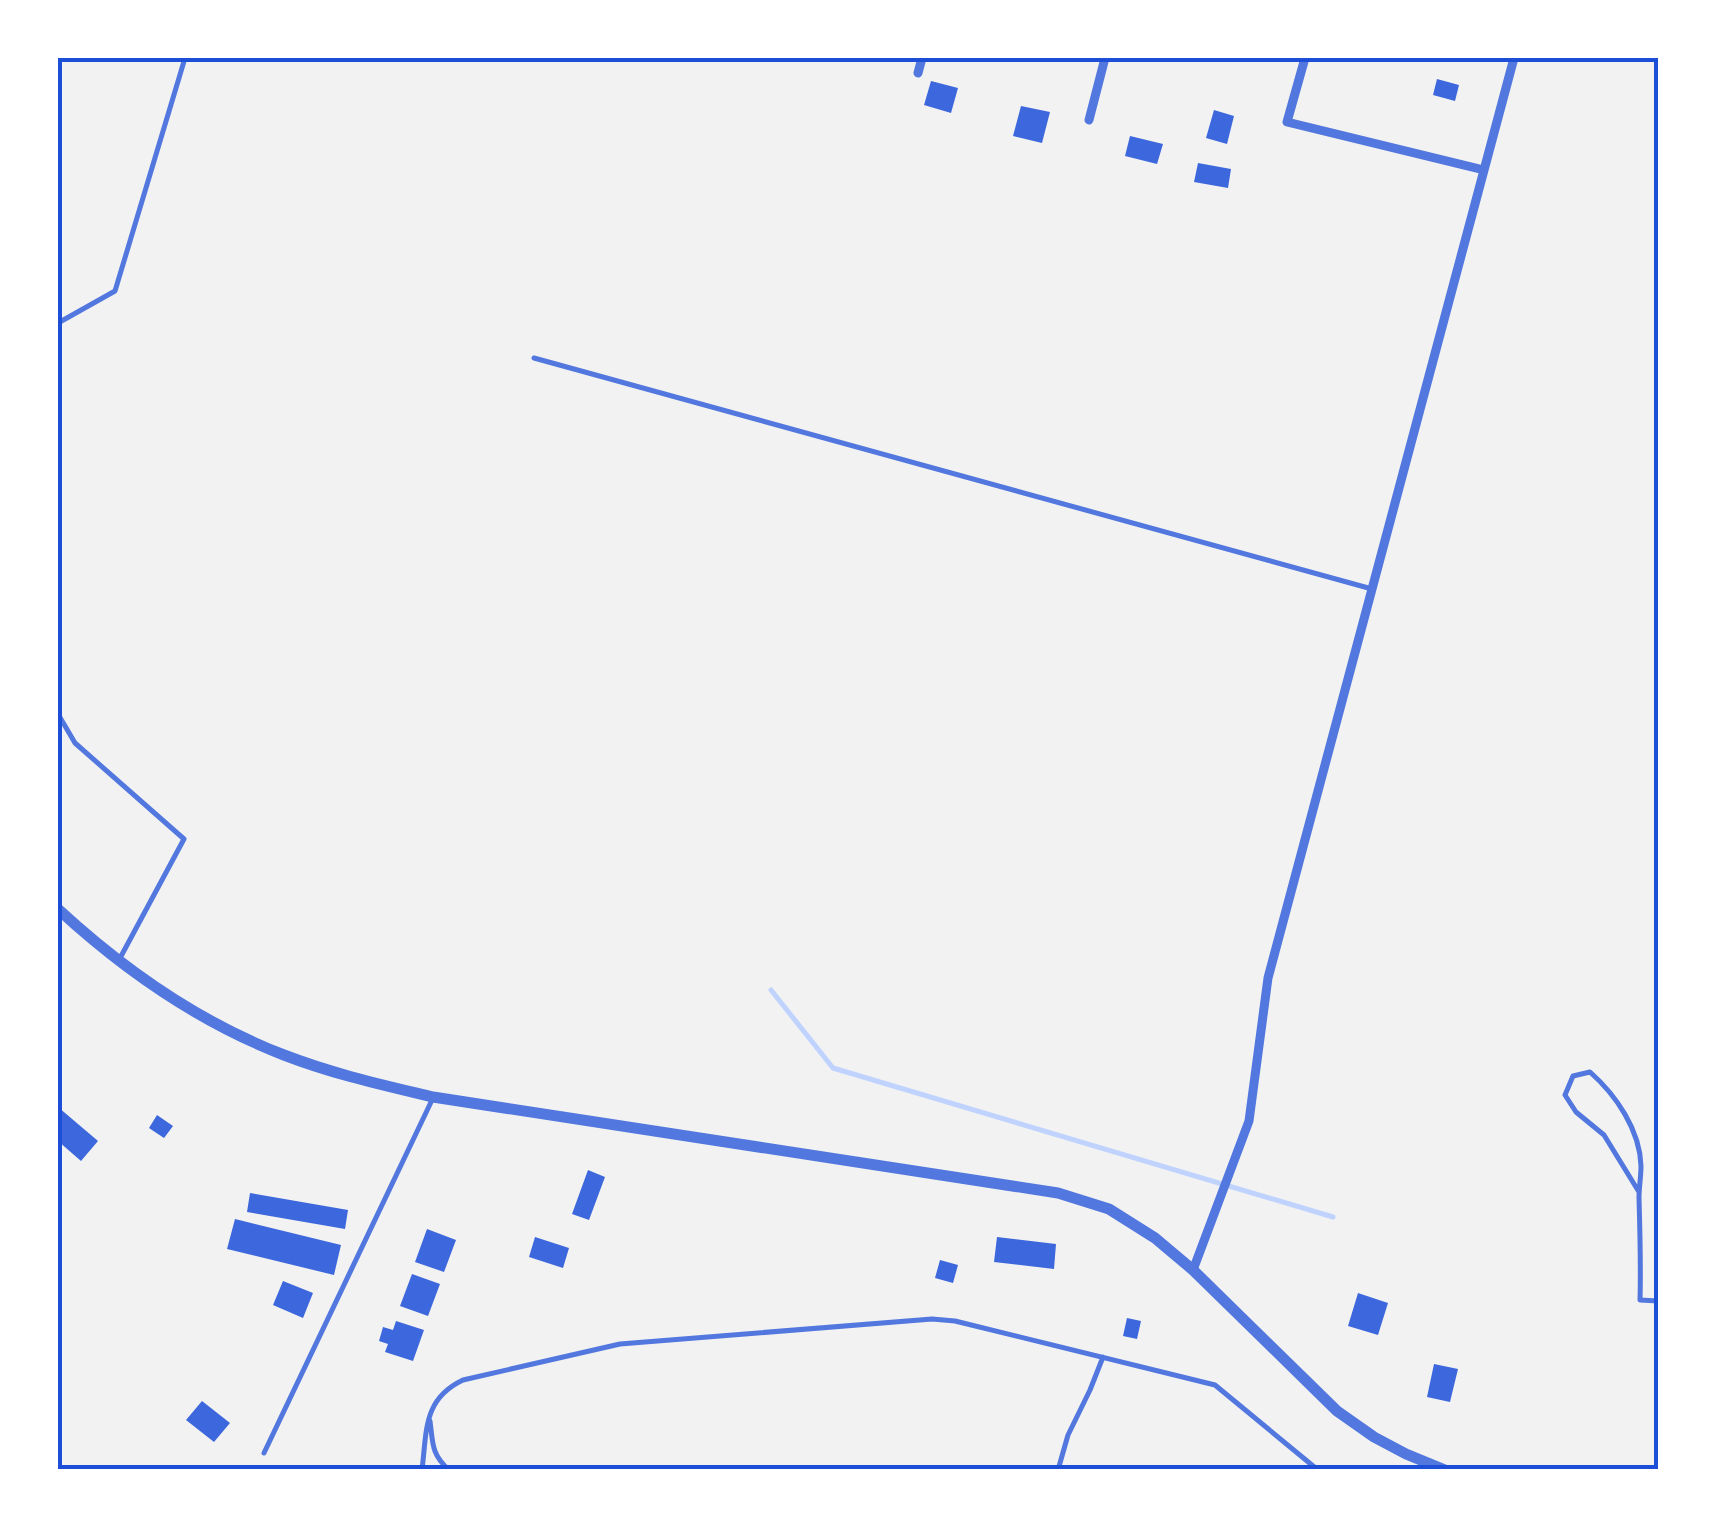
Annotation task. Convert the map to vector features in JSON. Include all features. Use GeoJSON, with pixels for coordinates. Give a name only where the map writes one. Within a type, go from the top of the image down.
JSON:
{"type":"FeatureCollection","features":[{"type":"Feature","properties":{"kind":"street"},"geometry":{"type":"LineString","coordinates":[[918,73],[922,58]]}},
{"type":"Feature","properties":{"kind":"street"},"geometry":{"type":"LineString","coordinates":[[1089,120],[1105,58]]}},
{"type":"Feature","properties":{"kind":"street"},"geometry":{"type":"LineString","coordinates":[[1305,58],[1287,122],[1484,170]]}},
{"type":"Feature","properties":{"kind":"street"},"geometry":{"type":"LineString","coordinates":[[1193,1270],[1249,1121],[1268,978],[1514,58]]}},
{"type":"Feature","properties":{"kind":"street"},"geometry":{"type":"LineString","coordinates":[[58,909],[97,945],[200,1015],[282,1054],[356,1079],[433,1097],[1058,1193],[1109,1209],[1155,1238],[1193,1270],[1336,1411],[1390,1446],[1444,1470]]}},
{"type":"Feature","properties":{"kind":"lane"},"geometry":{"type":"LineString","coordinates":[[58,323],[115,291],[185,58]]}},
{"type":"Feature","properties":{"kind":"lane"},"geometry":{"type":"LineString","coordinates":[[534,358],[1372,589]]}},
{"type":"Feature","properties":{"kind":"lane"},"geometry":{"type":"LineString","coordinates":[[58,714],[75,743],[184,838],[119,960]]}},
{"type":"Feature","properties":{"kind":"lane"},"geometry":{"type":"LineString","coordinates":[[1639,1192],[1604,1135],[1576,1112],[1565,1095],[1573,1076],[1590,1072],[1612,1091],[1630,1123],[1642,1163],[1640,1300],[1658,1301]]}},
{"type":"Feature","properties":{"kind":"lane"},"geometry":{"type":"LineString","coordinates":[[264,1453],[433,1097]]}},
{"type":"Feature","properties":{"kind":"lane"},"geometry":{"type":"LineString","coordinates":[[422,1470],[429,1413],[448,1387],[463,1380],[620,1344],[932,1319],[955,1321],[1215,1384],[1318,1470]]}},
{"type":"Feature","properties":{"kind":"lane"},"geometry":{"type":"LineString","coordinates":[[1058,1470],[1068,1435],[1103,1357]]}},
{"type":"Feature","properties":{"kind":"lane"},"geometry":{"type":"LineString","coordinates":[[429,1413],[434,1451],[449,1470]]}},
{"type":"Feature","properties":{"kind":"building"},"geometry":{"type":"Polygon","coordinates":[[[1437,79],[1459,85],[1455,101],[1433,95],[1437,79]]]}},
{"type":"Feature","properties":{"kind":"building"},"geometry":{"type":"Polygon","coordinates":[[[931,81],[958,88],[951,113],[924,105],[931,81]]]}},
{"type":"Feature","properties":{"kind":"building"},"geometry":{"type":"Polygon","coordinates":[[[1021,106],[1050,112],[1042,143],[1013,136],[1021,106]]]}},
{"type":"Feature","properties":{"kind":"building"},"geometry":{"type":"Polygon","coordinates":[[[1214,110],[1234,116],[1227,144],[1206,138],[1214,110]]]}},
{"type":"Feature","properties":{"kind":"building"},"geometry":{"type":"Polygon","coordinates":[[[1130,136],[1163,144],[1157,164],[1125,156],[1130,136]]]}},
{"type":"Feature","properties":{"kind":"building"},"geometry":{"type":"Polygon","coordinates":[[[1198,163],[1231,169],[1228,188],[1194,182],[1198,163]]]}},
{"type":"Feature","properties":{"kind":"building"},"geometry":{"type":"Polygon","coordinates":[[[58,1107],[98,1141],[81,1161],[58,1141],[58,1107]]]}},
{"type":"Feature","properties":{"kind":"building"},"geometry":{"type":"Polygon","coordinates":[[[157,1115],[173,1126],[164,1138],[149,1128],[157,1115]]]}},
{"type":"Feature","properties":{"kind":"building"},"geometry":{"type":"Polygon","coordinates":[[[588,1170],[605,1177],[589,1220],[572,1214],[588,1170]]]}},
{"type":"Feature","properties":{"kind":"building"},"geometry":{"type":"Polygon","coordinates":[[[250,1193],[348,1210],[345,1229],[247,1212],[250,1193]]]}},
{"type":"Feature","properties":{"kind":"building"},"geometry":{"type":"Polygon","coordinates":[[[235,1219],[341,1245],[334,1275],[227,1249],[235,1219]]]}},
{"type":"Feature","properties":{"kind":"building"},"geometry":{"type":"Polygon","coordinates":[[[427,1229],[456,1240],[444,1272],[415,1262],[427,1229]]]}},
{"type":"Feature","properties":{"kind":"building"},"geometry":{"type":"Polygon","coordinates":[[[535,1237],[569,1248],[563,1268],[529,1257],[535,1237]]]}},
{"type":"Feature","properties":{"kind":"building"},"geometry":{"type":"Polygon","coordinates":[[[997,1237],[1056,1244],[1054,1269],[994,1262],[997,1237]]]}},
{"type":"Feature","properties":{"kind":"building"},"geometry":{"type":"Polygon","coordinates":[[[940,1260],[958,1265],[953,1283],[935,1278],[940,1260]]]}},
{"type":"Feature","properties":{"kind":"building"},"geometry":{"type":"Polygon","coordinates":[[[412,1274],[440,1284],[428,1316],[400,1306],[412,1274]]]}},
{"type":"Feature","properties":{"kind":"building"},"geometry":{"type":"Polygon","coordinates":[[[283,1281],[313,1293],[303,1318],[273,1305],[283,1281]]]}},
{"type":"Feature","properties":{"kind":"building"},"geometry":{"type":"Polygon","coordinates":[[[1358,1293],[1388,1303],[1378,1335],[1348,1326],[1358,1293]]]}},
{"type":"Feature","properties":{"kind":"building"},"geometry":{"type":"Polygon","coordinates":[[[1127,1318],[1141,1321],[1137,1339],[1123,1336],[1127,1318]]]}},
{"type":"Feature","properties":{"kind":"building"},"geometry":{"type":"Polygon","coordinates":[[[396,1321],[424,1330],[413,1361],[385,1352],[388,1344],[379,1341],[383,1327],[393,1330],[396,1321]]]}},
{"type":"Feature","properties":{"kind":"building"},"geometry":{"type":"Polygon","coordinates":[[[1434,1364],[1458,1369],[1450,1402],[1427,1397],[1434,1364]]]}},
{"type":"Feature","properties":{"kind":"building"},"geometry":{"type":"Polygon","coordinates":[[[202,1401],[230,1423],[214,1442],[186,1420],[202,1401]]]}},
{"type":"Feature","properties":{"kind":"waterway"},"geometry":{"type":"LineString","coordinates":[[771,990],[833,1068],[1333,1217]]}}]}
